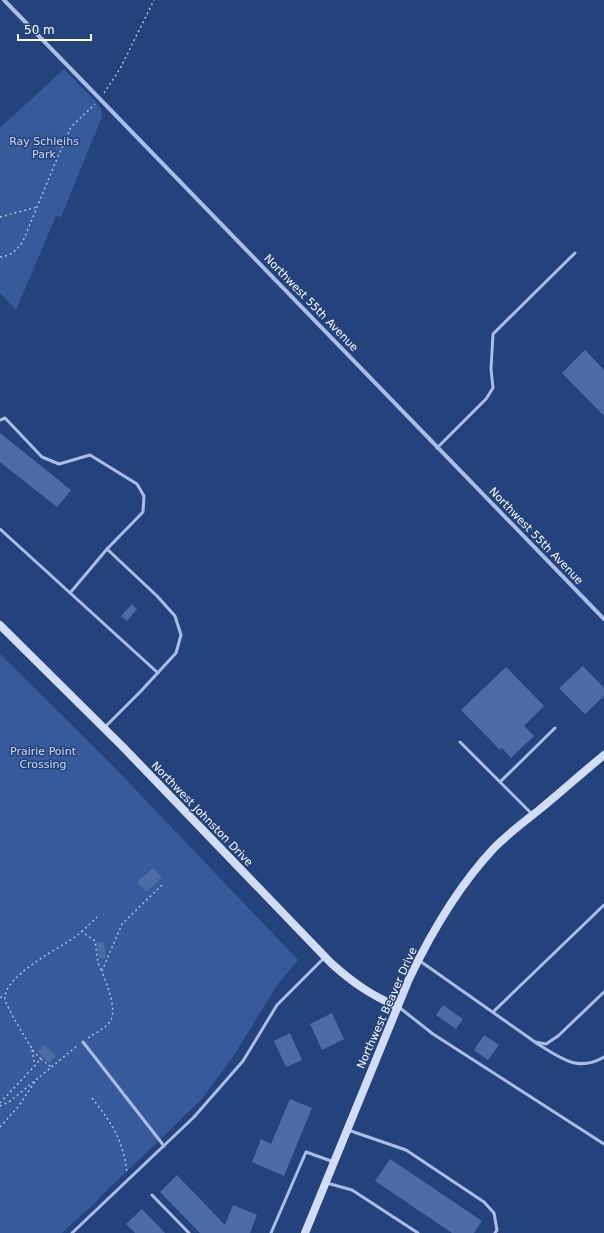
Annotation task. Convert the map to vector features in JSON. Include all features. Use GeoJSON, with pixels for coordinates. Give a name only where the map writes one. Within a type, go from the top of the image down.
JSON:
{"type":"FeatureCollection","features":[{"type":"Feature","properties":{"kind":"main road","name":"Northwest Johnston Drive"},"geometry":{"type":"LineString","coordinates":[[0,625],[104,728],[325,957],[346,977],[362,988],[379,998],[398,1006]]}},
{"type":"Feature","properties":{"kind":"main road","name":"Northwest Beaver Drive"},"geometry":{"type":"LineString","coordinates":[[305,1233],[418,960],[445,913],[475,871],[495,848],[516,828],[604,755]]}},
{"type":"Feature","properties":{"kind":"street","name":"Northwest 55th Avenue"},"geometry":{"type":"LineString","coordinates":[[4,0],[604,619]]}},
{"type":"Feature","properties":{"kind":"lane"},"geometry":{"type":"LineString","coordinates":[[437,448],[486,399],[492,388],[491,369],[493,334],[575,253]]}},
{"type":"Feature","properties":{"kind":"lane"},"geometry":{"type":"LineString","coordinates":[[0,420],[5,418],[42,457],[59,464],[90,456],[137,484],[144,496],[143,512],[107,549],[70,593]]}},
{"type":"Feature","properties":{"kind":"lane"},"geometry":{"type":"LineString","coordinates":[[0,529],[158,673]]}},
{"type":"Feature","properties":{"kind":"lane"},"geometry":{"type":"LineString","coordinates":[[104,728],[176,653],[181,634],[175,616],[157,596],[107,549]]}},
{"type":"Feature","properties":{"kind":"lane"},"geometry":{"type":"LineString","coordinates":[[500,782],[555,728]]}},
{"type":"Feature","properties":{"kind":"lane"},"geometry":{"type":"LineString","coordinates":[[460,742],[532,815]]}},
{"type":"Feature","properties":{"kind":"lane"},"geometry":{"type":"LineString","coordinates":[[493,1012],[604,905]]}},
{"type":"Feature","properties":{"kind":"lane"},"geometry":{"type":"LineString","coordinates":[[72,1233],[199,1112],[242,1061],[277,1005],[325,957]]}},
{"type":"Feature","properties":{"kind":"lane"},"geometry":{"type":"LineString","coordinates":[[418,960],[535,1042],[566,1061],[579,1064],[591,1063],[604,1056]]}},
{"type":"Feature","properties":{"kind":"lane"},"geometry":{"type":"LineString","coordinates":[[535,1042],[546,1044],[558,1036],[604,992]]}},
{"type":"Feature","properties":{"kind":"lane"},"geometry":{"type":"LineString","coordinates":[[398,1006],[433,1034],[604,1144]]}},
{"type":"Feature","properties":{"kind":"lane"},"geometry":{"type":"LineString","coordinates":[[83,1042],[164,1146]]}},
{"type":"Feature","properties":{"kind":"lane"},"geometry":{"type":"LineString","coordinates":[[347,1130],[406,1150],[484,1202],[494,1213],[497,1230],[495,1233]]}},
{"type":"Feature","properties":{"kind":"lane"},"geometry":{"type":"LineString","coordinates":[[271,1233],[306,1152],[334,1162]]}},
{"type":"Feature","properties":{"kind":"lane"},"geometry":{"type":"LineString","coordinates":[[325,1182],[352,1190],[418,1233]]}},
{"type":"Feature","properties":{"kind":"lane"},"geometry":{"type":"LineString","coordinates":[[152,1195],[189,1233]]}},
{"type":"Feature","properties":{"kind":"path"},"geometry":{"type":"LineString","coordinates":[[0,258],[8,256],[18,249],[23,241],[71,127],[100,98],[120,69],[154,0]]}},
{"type":"Feature","properties":{"kind":"path"},"geometry":{"type":"LineString","coordinates":[[0,217],[37,207]]}},
{"type":"Feature","properties":{"kind":"path"},"geometry":{"type":"LineString","coordinates":[[102,971],[122,924],[163,884]]}},
{"type":"Feature","properties":{"kind":"path"},"geometry":{"type":"LineString","coordinates":[[51,1067],[32,1049],[8,1008],[5,998],[7,990],[19,976],[44,957],[72,939],[97,918]]}},
{"type":"Feature","properties":{"kind":"path"},"geometry":{"type":"LineString","coordinates":[[0,1106],[9,1102],[37,1078],[109,1023],[113,1016],[113,1005],[98,963],[95,941],[81,931]]}},
{"type":"Feature","properties":{"kind":"path"},"geometry":{"type":"LineString","coordinates":[[0,998],[5,998]]}},
{"type":"Feature","properties":{"kind":"path"},"geometry":{"type":"LineString","coordinates":[[32,1049],[35,1066]]}},
{"type":"Feature","properties":{"kind":"path"},"geometry":{"type":"LineString","coordinates":[[0,1103],[41,1059]]}},
{"type":"Feature","properties":{"kind":"path"},"geometry":{"type":"LineString","coordinates":[[0,1127],[18,1107],[37,1078]]}},
{"type":"Feature","properties":{"kind":"path"},"geometry":{"type":"LineString","coordinates":[[92,1098],[118,1135],[124,1152],[128,1180]]}},
{"type":"Feature","properties":{"kind":"green space","name":"Ray Schleihs Park"},"geometry":{"type":"Polygon","coordinates":[[[64,69],[98,104],[102,117],[61,217],[56,216],[16,310],[0,293],[0,128],[64,69]]]}},
{"type":"Feature","properties":{"kind":"green space","name":"Prairie Point Crossing"},"geometry":{"type":"Polygon","coordinates":[[[0,654],[115,768],[298,960],[278,984],[232,1058],[201,1100],[62,1233],[0,1233],[0,654]]]}},
{"type":"Feature","properties":{"kind":"building"},"geometry":{"type":"Polygon","coordinates":[[[585,350],[604,370],[604,416],[562,373],[585,350]]]}},
{"type":"Feature","properties":{"kind":"building"},"geometry":{"type":"Polygon","coordinates":[[[0,433],[71,490],[57,507],[0,462],[0,433]]]}},
{"type":"Feature","properties":{"kind":"building"},"geometry":{"type":"Polygon","coordinates":[[[132,604],[137,609],[127,621],[121,616],[132,604]]]}},
{"type":"Feature","properties":{"kind":"building"},"geometry":{"type":"Polygon","coordinates":[[[583,666],[604,688],[604,696],[585,714],[559,688],[583,666]]]}},
{"type":"Feature","properties":{"kind":"building"},"geometry":{"type":"Polygon","coordinates":[[[506,667],[544,706],[524,726],[534,736],[511,758],[502,748],[500,750],[461,710],[506,667]]]}},
{"type":"Feature","properties":{"kind":"building"},"geometry":{"type":"Polygon","coordinates":[[[153,868],[162,878],[146,892],[137,882],[153,868]]]}},
{"type":"Feature","properties":{"kind":"building"},"geometry":{"type":"Polygon","coordinates":[[[104,942],[106,958],[99,959],[96,943],[104,942]]]}},
{"type":"Feature","properties":{"kind":"building"},"geometry":{"type":"Polygon","coordinates":[[[443,1005],[463,1019],[456,1029],[436,1015],[443,1005]]]}},
{"type":"Feature","properties":{"kind":"building"},"geometry":{"type":"Polygon","coordinates":[[[332,1013],[344,1039],[322,1050],[310,1024],[332,1013]]]}},
{"type":"Feature","properties":{"kind":"building"},"geometry":{"type":"Polygon","coordinates":[[[290,1033],[302,1060],[286,1067],[274,1041],[290,1033]]]}},
{"type":"Feature","properties":{"kind":"building"},"geometry":{"type":"Polygon","coordinates":[[[484,1035],[499,1045],[488,1060],[474,1050],[484,1035]]]}},
{"type":"Feature","properties":{"kind":"building"},"geometry":{"type":"Polygon","coordinates":[[[44,1045],[56,1056],[49,1063],[38,1052],[44,1045]]]}},
{"type":"Feature","properties":{"kind":"building"},"geometry":{"type":"Polygon","coordinates":[[[290,1099],[312,1108],[284,1176],[252,1162],[261,1139],[271,1144],[290,1099]]]}},
{"type":"Feature","properties":{"kind":"building"},"geometry":{"type":"Polygon","coordinates":[[[390,1159],[482,1221],[474,1233],[452,1233],[375,1181],[390,1159]]]}},
{"type":"Feature","properties":{"kind":"building"},"geometry":{"type":"Polygon","coordinates":[[[177,1175],[225,1225],[233,1205],[257,1215],[250,1233],[200,1233],[160,1192],[177,1175]]]}},
{"type":"Feature","properties":{"kind":"building"},"geometry":{"type":"Polygon","coordinates":[[[142,1209],[165,1233],[135,1233],[126,1224],[142,1209]]]}}]}
